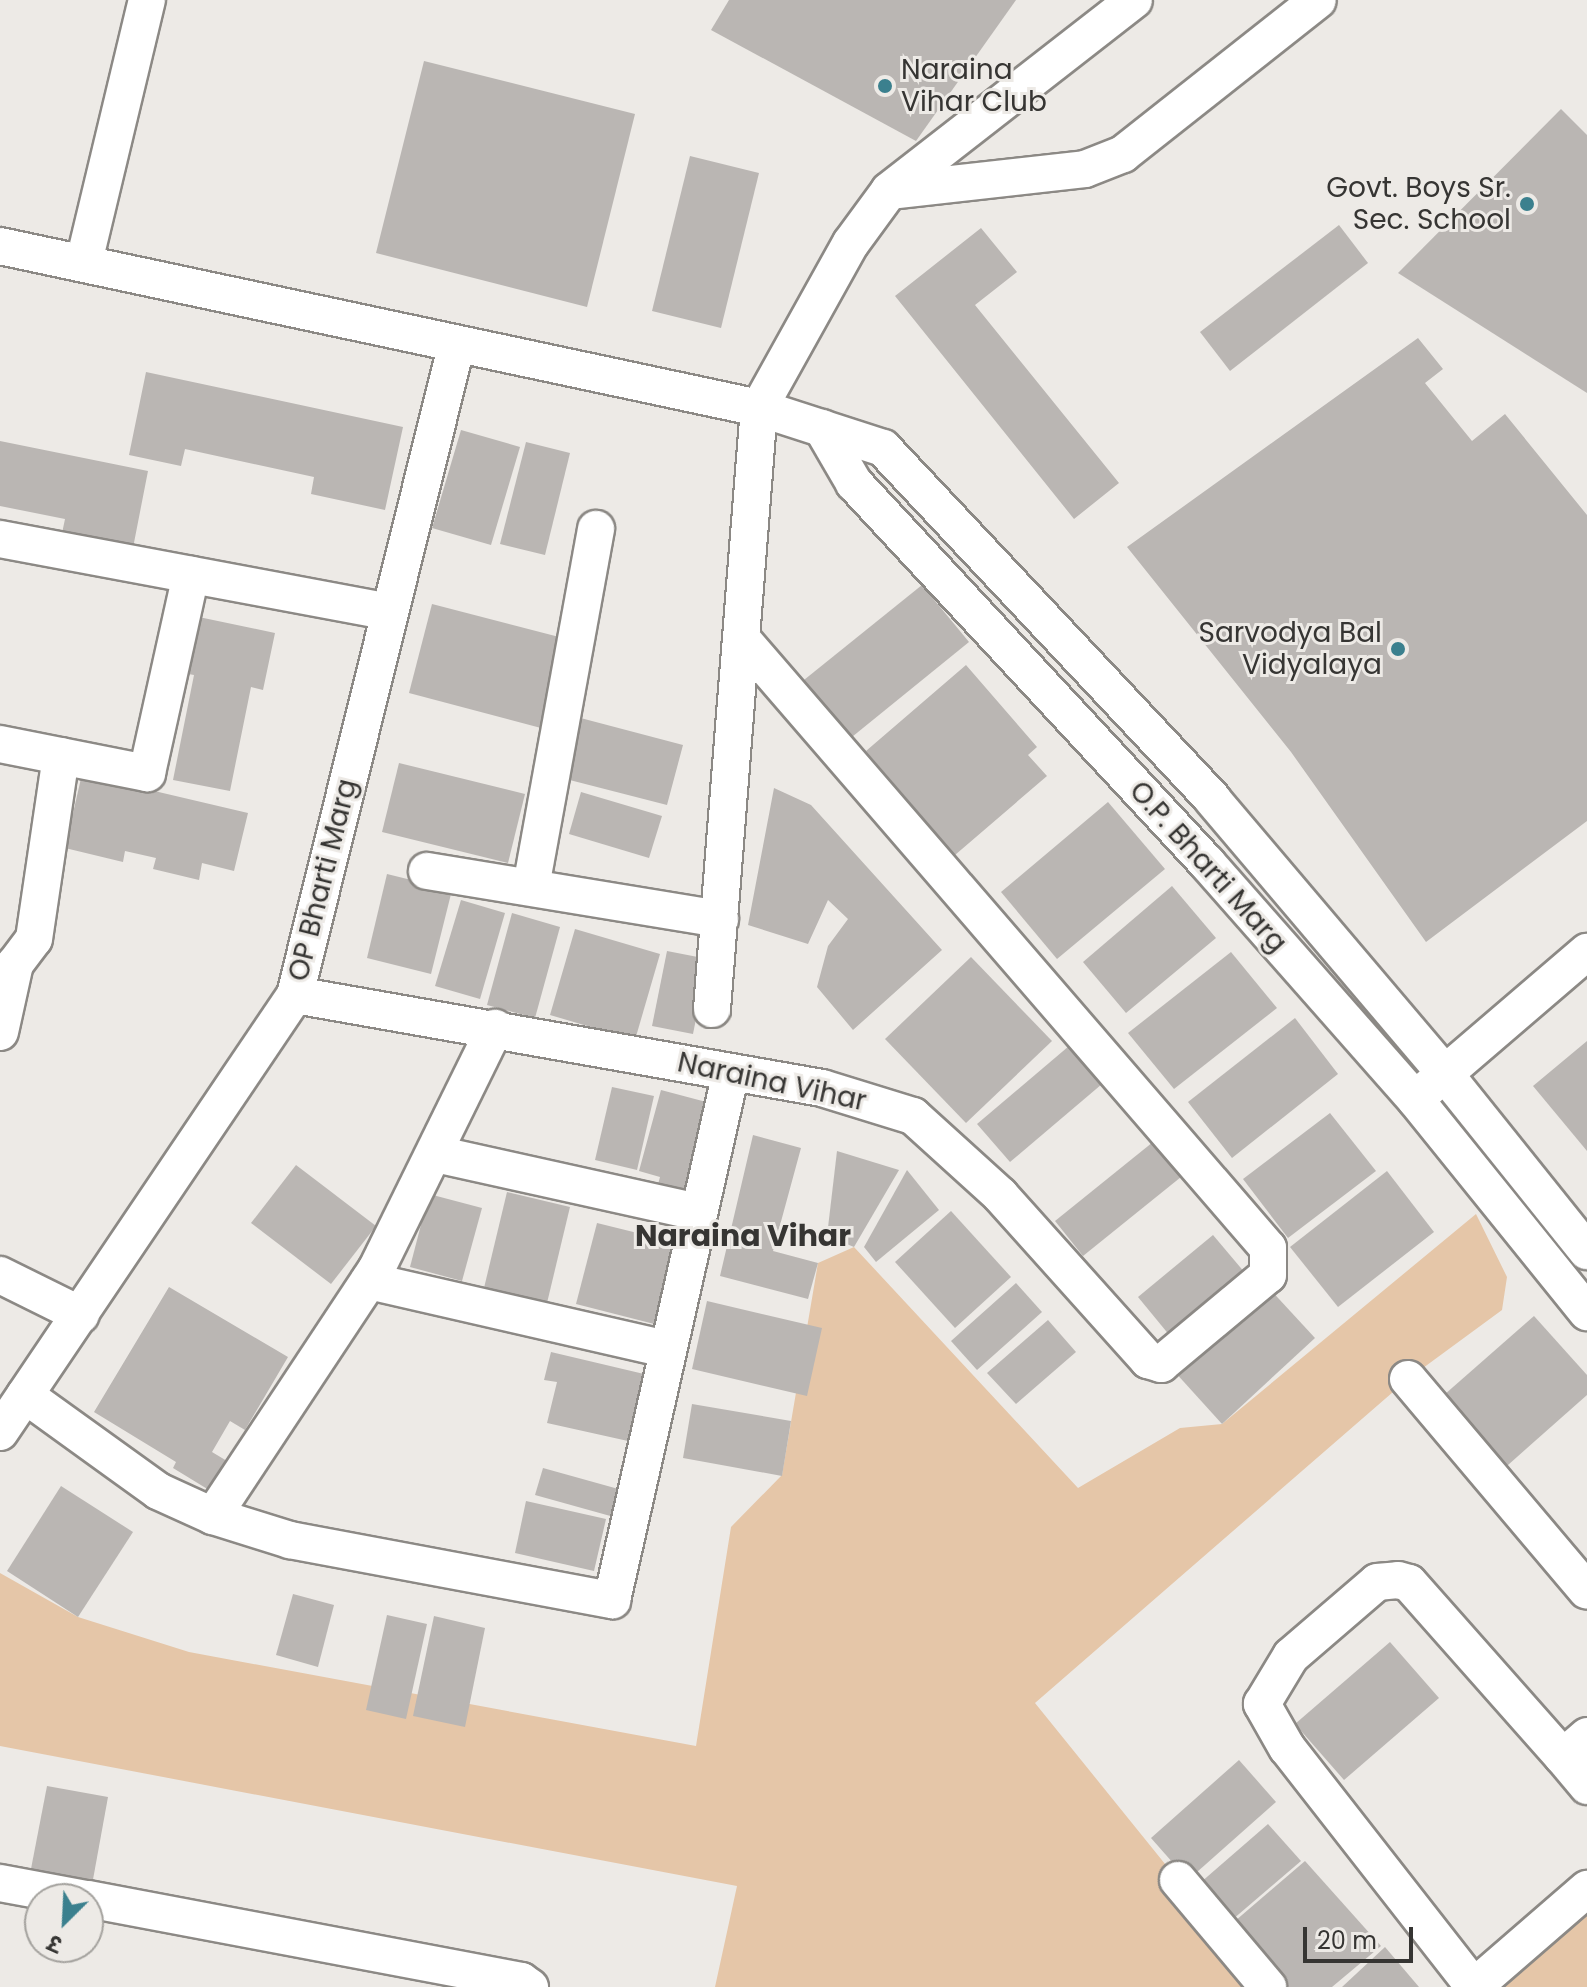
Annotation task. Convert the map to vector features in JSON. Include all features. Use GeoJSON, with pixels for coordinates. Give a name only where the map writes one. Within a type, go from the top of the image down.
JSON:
{"type":"FeatureCollection","features":[{"type":"Feature","properties":{"kind":"street"},"geometry":{"type":"LineString","coordinates":[[84,262],[147,0]]}},
{"type":"Feature","properties":{"kind":"street"},"geometry":{"type":"LineString","coordinates":[[712,1009],[759,408],[851,243],[889,191],[1134,0]]}},
{"type":"Feature","properties":{"kind":"street"},"geometry":{"type":"LineString","coordinates":[[889,191],[1085,169],[1114,159],[1318,0]]}},
{"type":"Feature","properties":{"kind":"street","name":"O.P. Bharti Marg"},"geometry":{"type":"LineString","coordinates":[[0,246],[84,262],[456,347],[759,408],[883,448],[1213,800],[1445,1074],[1587,1251]]}},
{"type":"Feature","properties":{"kind":"street","name":"OP Bharti Marg"},"geometry":{"type":"LineString","coordinates":[[0,1432],[295,995],[456,347]]}},
{"type":"Feature","properties":{"kind":"street","name":"O.P. Bharti Marg"},"geometry":{"type":"LineString","coordinates":[[822,428],[854,483],[1207,863],[1415,1099],[1587,1312]]}},
{"type":"Feature","properties":{"kind":"street"},"geometry":{"type":"LineString","coordinates":[[531,887],[596,529]]}},
{"type":"Feature","properties":{"kind":"street"},"geometry":{"type":"LineString","coordinates":[[0,539],[389,612]]}},
{"type":"Feature","properties":{"kind":"street"},"geometry":{"type":"LineString","coordinates":[[0,744],[147,773],[191,575]]}},
{"type":"Feature","properties":{"kind":"street","name":"Naraina Vihar"},"geometry":{"type":"LineString","coordinates":[[295,995],[822,1088],[913,1116],[1000,1195],[1148,1360],[1161,1364],[1268,1275],[1268,1248],[741,638]]}},
{"type":"Feature","properties":{"kind":"street"},"geometry":{"type":"LineString","coordinates":[[0,1032],[15,964],[34,939],[61,756]]}},
{"type":"Feature","properties":{"kind":"street"},"geometry":{"type":"LineString","coordinates":[[427,871],[720,919]]}},
{"type":"Feature","properties":{"kind":"street"},"geometry":{"type":"LineString","coordinates":[[1415,1099],[1587,952]]}},
{"type":"Feature","properties":{"kind":"street"},"geometry":{"type":"LineString","coordinates":[[213,1516],[369,1281],[436,1154],[495,1028]]}},
{"type":"Feature","properties":{"kind":"street"},"geometry":{"type":"LineString","coordinates":[[25,1395],[158,1491],[213,1516],[290,1540],[612,1600],[665,1349],[731,1072]]}},
{"type":"Feature","properties":{"kind":"street"},"geometry":{"type":"LineString","coordinates":[[436,1154],[698,1212]]}},
{"type":"Feature","properties":{"kind":"street"},"geometry":{"type":"LineString","coordinates":[[0,1275],[81,1315]]}},
{"type":"Feature","properties":{"kind":"street"},"geometry":{"type":"LineString","coordinates":[[369,1281],[665,1349]]}},
{"type":"Feature","properties":{"kind":"street"},"geometry":{"type":"LineString","coordinates":[[1408,1379],[1587,1591]]}},
{"type":"Feature","properties":{"kind":"street"},"geometry":{"type":"LineString","coordinates":[[1587,1786],[1575,1747],[1409,1583],[1398,1580],[1377,1582],[1291,1656],[1262,1704],[1287,1748],[1475,1986],[1587,1889]]}},
{"type":"Feature","properties":{"kind":"street"},"geometry":{"type":"LineString","coordinates":[[1178,1880],[1268,1987]]}},
{"type":"Feature","properties":{"kind":"street"},"geometry":{"type":"LineString","coordinates":[[0,1883],[24,1887]]}},
{"type":"Feature","properties":{"kind":"street"},"geometry":{"type":"LineString","coordinates":[[104,1902],[521,1981],[530,1987]]}},
{"type":"Feature","properties":{"kind":"shaded area"},"geometry":{"type":"Polygon","coordinates":[[[1476,1214],[1507,1277],[1502,1310],[1408,1379],[1035,1703],[1178,1880],[1274,1987],[715,1987],[737,1886],[0,1746],[0,1573],[78,1617],[189,1652],[696,1746],[731,1527],[782,1475],[818,1263],[854,1247],[1078,1488],[1180,1428],[1222,1424],[1476,1214]]]}},
{"type":"Feature","properties":{"kind":"shaded area"},"geometry":{"type":"Polygon","coordinates":[[[1587,1889],[1587,1987],[1473,1987],[1587,1889]]]}},
{"type":"Feature","properties":{"kind":"building","name":"Naraina Vihar Club"},"geometry":{"type":"Polygon","coordinates":[[[729,0],[1016,0],[916,141],[711,30],[729,0]]]}},
{"type":"Feature","properties":{"kind":"building"},"geometry":{"type":"Polygon","coordinates":[[[424,61],[635,114],[587,307],[376,253],[424,61]]]}},
{"type":"Feature","properties":{"kind":"building","name":"Govt. Boys Sr. Sec. School"},"geometry":{"type":"Polygon","coordinates":[[[1561,109],[1587,135],[1587,393],[1398,273],[1561,109]]]}},
{"type":"Feature","properties":{"kind":"building"},"geometry":{"type":"Polygon","coordinates":[[[690,156],[759,173],[721,328],[652,311],[690,156]]]}},
{"type":"Feature","properties":{"kind":"building"},"geometry":{"type":"Polygon","coordinates":[[[1339,225],[1368,263],[1230,371],[1200,332],[1339,225]]]}},
{"type":"Feature","properties":{"kind":"building"},"geometry":{"type":"Polygon","coordinates":[[[981,228],[1017,272],[975,305],[1119,483],[1074,519],[895,296],[981,228]]]}},
{"type":"Feature","properties":{"kind":"building","name":"Sarvodya Bal Vidyalaya"},"geometry":{"type":"Polygon","coordinates":[[[1418,338],[1443,369],[1425,383],[1472,441],[1505,414],[1587,515],[1587,821],[1426,942],[1291,752],[1127,547],[1418,338]]]}},
{"type":"Feature","properties":{"kind":"building"},"geometry":{"type":"Polygon","coordinates":[[[146,372],[403,427],[385,510],[311,494],[314,477],[185,449],[181,466],[129,455],[146,372]]]}},
{"type":"Feature","properties":{"kind":"building"},"geometry":{"type":"Polygon","coordinates":[[[461,430],[520,447],[491,545],[432,528],[461,430]]]}},
{"type":"Feature","properties":{"kind":"building"},"geometry":{"type":"Polygon","coordinates":[[[0,441],[148,471],[132,553],[61,538],[65,519],[0,506],[0,441]]]}},
{"type":"Feature","properties":{"kind":"building"},"geometry":{"type":"Polygon","coordinates":[[[526,442],[570,453],[545,555],[500,544],[526,442]]]}},
{"type":"Feature","properties":{"kind":"building"},"geometry":{"type":"Polygon","coordinates":[[[922,585],[969,642],[847,741],[799,684],[922,585]]]}},
{"type":"Feature","properties":{"kind":"building"},"geometry":{"type":"Polygon","coordinates":[[[432,604],[563,638],[541,728],[409,693],[432,604]]]}},
{"type":"Feature","properties":{"kind":"building"},"geometry":{"type":"Polygon","coordinates":[[[194,616],[275,633],[263,690],[251,687],[230,791],[173,780],[194,675],[183,673],[194,616]]]}},
{"type":"Feature","properties":{"kind":"building"},"geometry":{"type":"Polygon","coordinates":[[[966,665],[1037,747],[1028,755],[1047,776],[955,855],[866,751],[966,665]]]}},
{"type":"Feature","properties":{"kind":"building"},"geometry":{"type":"Polygon","coordinates":[[[573,716],[683,745],[667,805],[558,777],[573,716]]]}},
{"type":"Feature","properties":{"kind":"building"},"geometry":{"type":"Polygon","coordinates":[[[399,763],[525,794],[508,863],[382,832],[399,763]]]}},
{"type":"Feature","properties":{"kind":"building"},"geometry":{"type":"Polygon","coordinates":[[[82,774],[248,813],[234,871],[202,863],[199,880],[153,869],[156,858],[125,851],[123,862],[65,848],[82,774]]]}},
{"type":"Feature","properties":{"kind":"building"},"geometry":{"type":"Polygon","coordinates":[[[774,788],[811,805],[942,950],[853,1030],[817,987],[828,946],[848,919],[828,900],[808,944],[748,925],[774,788]]]}},
{"type":"Feature","properties":{"kind":"building"},"geometry":{"type":"Polygon","coordinates":[[[581,792],[662,816],[649,858],[569,834],[581,792]]]}},
{"type":"Feature","properties":{"kind":"building"},"geometry":{"type":"Polygon","coordinates":[[[1108,802],[1165,869],[1057,959],[1001,892],[1108,802]]]}},
{"type":"Feature","properties":{"kind":"building"},"geometry":{"type":"Polygon","coordinates":[[[387,874],[452,890],[431,974],[367,958],[387,874]]]}},
{"type":"Feature","properties":{"kind":"building"},"geometry":{"type":"Polygon","coordinates":[[[1172,886],[1216,938],[1126,1013],[1083,962],[1172,886]]]}},
{"type":"Feature","properties":{"kind":"building"},"geometry":{"type":"Polygon","coordinates":[[[461,900],[505,913],[480,999],[435,986],[461,900]]]}},
{"type":"Feature","properties":{"kind":"building"},"geometry":{"type":"Polygon","coordinates":[[[512,913],[560,927],[535,1018],[487,1005],[512,913]]]}},
{"type":"Feature","properties":{"kind":"building"},"geometry":{"type":"Polygon","coordinates":[[[575,929],[660,954],[635,1040],[550,1015],[575,929]]]}},
{"type":"Feature","properties":{"kind":"building"},"geometry":{"type":"Polygon","coordinates":[[[667,951],[708,959],[693,1034],[652,1026],[667,951]]]}},
{"type":"Feature","properties":{"kind":"building"},"geometry":{"type":"Polygon","coordinates":[[[1231,952],[1277,1008],[1174,1089],[1128,1033],[1231,952]]]}},
{"type":"Feature","properties":{"kind":"building"},"geometry":{"type":"Polygon","coordinates":[[[971,957],[1052,1041],[966,1123],[885,1039],[971,957]]]}},
{"type":"Feature","properties":{"kind":"building"},"geometry":{"type":"Polygon","coordinates":[[[1295,1018],[1338,1074],[1232,1158],[1188,1102],[1295,1018]]]}},
{"type":"Feature","properties":{"kind":"building"},"geometry":{"type":"Polygon","coordinates":[[[1587,1041],[1587,1151],[1533,1086],[1587,1041]]]}},
{"type":"Feature","properties":{"kind":"building"},"geometry":{"type":"Polygon","coordinates":[[[1069,1046],[1102,1084],[1010,1162],[977,1124],[1069,1046]]]}},
{"type":"Feature","properties":{"kind":"building"},"geometry":{"type":"Polygon","coordinates":[[[612,1087],[654,1096],[637,1170],[595,1160],[612,1087]]]}},
{"type":"Feature","properties":{"kind":"building"},"geometry":{"type":"Polygon","coordinates":[[[661,1090],[710,1103],[685,1199],[656,1192],[660,1177],[639,1171],[661,1090]]]}},
{"type":"Feature","properties":{"kind":"building"},"geometry":{"type":"Polygon","coordinates":[[[1330,1113],[1376,1171],[1288,1238],[1243,1179],[1330,1113]]]}},
{"type":"Feature","properties":{"kind":"building"},"geometry":{"type":"Polygon","coordinates":[[[753,1135],[801,1148],[773,1251],[818,1263],[808,1299],[720,1276],[753,1135]]]}},
{"type":"Feature","properties":{"kind":"building"},"geometry":{"type":"Polygon","coordinates":[[[1153,1142],[1181,1177],[1083,1256],[1055,1221],[1153,1142]]]}},
{"type":"Feature","properties":{"kind":"building"},"geometry":{"type":"Polygon","coordinates":[[[837,1151],[899,1170],[854,1247],[827,1236],[837,1151]]]}},
{"type":"Feature","properties":{"kind":"building"},"geometry":{"type":"Polygon","coordinates":[[[296,1165],[376,1226],[331,1284],[251,1223],[296,1165]]]}},
{"type":"Feature","properties":{"kind":"building"},"geometry":{"type":"Polygon","coordinates":[[[907,1170],[939,1210],[876,1262],[864,1247],[907,1170]]]}},
{"type":"Feature","properties":{"kind":"building"},"geometry":{"type":"Polygon","coordinates":[[[1387,1171],[1434,1232],[1338,1307],[1290,1247],[1387,1171]]]}},
{"type":"Feature","properties":{"kind":"building"},"geometry":{"type":"Polygon","coordinates":[[[507,1192],[570,1207],[547,1303],[484,1288],[507,1192]]]}},
{"type":"Feature","properties":{"kind":"building"},"geometry":{"type":"Polygon","coordinates":[[[429,1194],[482,1208],[462,1281],[410,1267],[429,1194]]]}},
{"type":"Feature","properties":{"kind":"building"},"geometry":{"type":"Polygon","coordinates":[[[951,1211],[1011,1277],[955,1328],[895,1262],[951,1211]]]}},
{"type":"Feature","properties":{"kind":"building"},"geometry":{"type":"Polygon","coordinates":[[[597,1223],[682,1244],[662,1326],[576,1304],[597,1223]]]}},
{"type":"Feature","properties":{"kind":"building"},"geometry":{"type":"Polygon","coordinates":[[[1213,1235],[1251,1280],[1175,1342],[1138,1297],[1213,1235]]]}},
{"type":"Feature","properties":{"kind":"building"},"geometry":{"type":"Polygon","coordinates":[[[1016,1283],[1042,1312],[977,1370],[951,1341],[1016,1283]]]}},
{"type":"Feature","properties":{"kind":"building"},"geometry":{"type":"Polygon","coordinates":[[[1266,1285],[1315,1338],[1222,1424],[1174,1371],[1266,1285]]]}},
{"type":"Feature","properties":{"kind":"building"},"geometry":{"type":"Polygon","coordinates":[[[169,1287],[288,1357],[245,1430],[230,1421],[212,1452],[227,1461],[209,1490],[173,1468],[176,1462],[94,1412],[169,1287]]]}},
{"type":"Feature","properties":{"kind":"building"},"geometry":{"type":"Polygon","coordinates":[[[707,1301],[822,1328],[807,1396],[692,1369],[707,1301]]]}},
{"type":"Feature","properties":{"kind":"building"},"geometry":{"type":"Polygon","coordinates":[[[1534,1316],[1587,1375],[1587,1395],[1499,1473],[1436,1402],[1534,1316]]]}},
{"type":"Feature","properties":{"kind":"building"},"geometry":{"type":"Polygon","coordinates":[[[1048,1320],[1076,1352],[1016,1404],[987,1373],[1048,1320]]]}},
{"type":"Feature","properties":{"kind":"building"},"geometry":{"type":"Polygon","coordinates":[[[551,1352],[644,1374],[628,1441],[547,1423],[557,1382],[544,1380],[551,1352]]]}},
{"type":"Feature","properties":{"kind":"building"},"geometry":{"type":"Polygon","coordinates":[[[692,1404],[791,1421],[782,1476],[683,1458],[692,1404]]]}},
{"type":"Feature","properties":{"kind":"building"},"geometry":{"type":"Polygon","coordinates":[[[543,1468],[622,1490],[614,1517],[535,1495],[543,1468]]]}},
{"type":"Feature","properties":{"kind":"building"},"geometry":{"type":"Polygon","coordinates":[[[61,1486],[133,1532],[78,1617],[7,1571],[61,1486]]]}},
{"type":"Feature","properties":{"kind":"building"},"geometry":{"type":"Polygon","coordinates":[[[526,1501],[606,1519],[594,1571],[515,1553],[526,1501]]]}},
{"type":"Feature","properties":{"kind":"building"},"geometry":{"type":"Polygon","coordinates":[[[293,1594],[334,1605],[318,1667],[276,1655],[293,1594]]]}},
{"type":"Feature","properties":{"kind":"building"},"geometry":{"type":"Polygon","coordinates":[[[387,1615],[427,1624],[406,1719],[366,1710],[387,1615]]]}},
{"type":"Feature","properties":{"kind":"building"},"geometry":{"type":"Polygon","coordinates":[[[434,1616],[485,1628],[465,1727],[413,1716],[434,1616]]]}},
{"type":"Feature","properties":{"kind":"building"},"geometry":{"type":"Polygon","coordinates":[[[1390,1642],[1439,1698],[1344,1780],[1295,1724],[1390,1642]]]}},
{"type":"Feature","properties":{"kind":"building"},"geometry":{"type":"Polygon","coordinates":[[[1239,1760],[1276,1802],[1188,1880],[1151,1838],[1239,1760]]]}},
{"type":"Feature","properties":{"kind":"building"},"geometry":{"type":"Polygon","coordinates":[[[47,1786],[108,1797],[92,1883],[30,1874],[47,1786]]]}},
{"type":"Feature","properties":{"kind":"building"},"geometry":{"type":"Polygon","coordinates":[[[1268,1824],[1301,1861],[1232,1920],[1200,1883],[1268,1824]]]}},
{"type":"Feature","properties":{"kind":"building"},"geometry":{"type":"Polygon","coordinates":[[[1305,1861],[1381,1946],[1332,1987],[1285,1987],[1235,1921],[1305,1861]]]}},
{"type":"Feature","properties":{"kind":"building"},"geometry":{"type":"Polygon","coordinates":[[[1385,1947],[1419,1987],[1342,1987],[1385,1947]]]}},
{"type":"Feature","properties":{"kind":"place","name":"Naraina Vihar Club"},"geometry":{"type":"Point","coordinates":[885,86]}},
{"type":"Feature","properties":{"kind":"place","name":"Govt. Boys Sr. Sec. School"},"geometry":{"type":"Point","coordinates":[1527,204]}},
{"type":"Feature","properties":{"kind":"place","name":"Sarvodya Bal Vidyalaya"},"geometry":{"type":"Point","coordinates":[1398,649]}},
{"type":"Feature","properties":{"kind":"district","name":"Naraina Vihar"},"geometry":{"type":"Point","coordinates":[743,1236]}}]}
